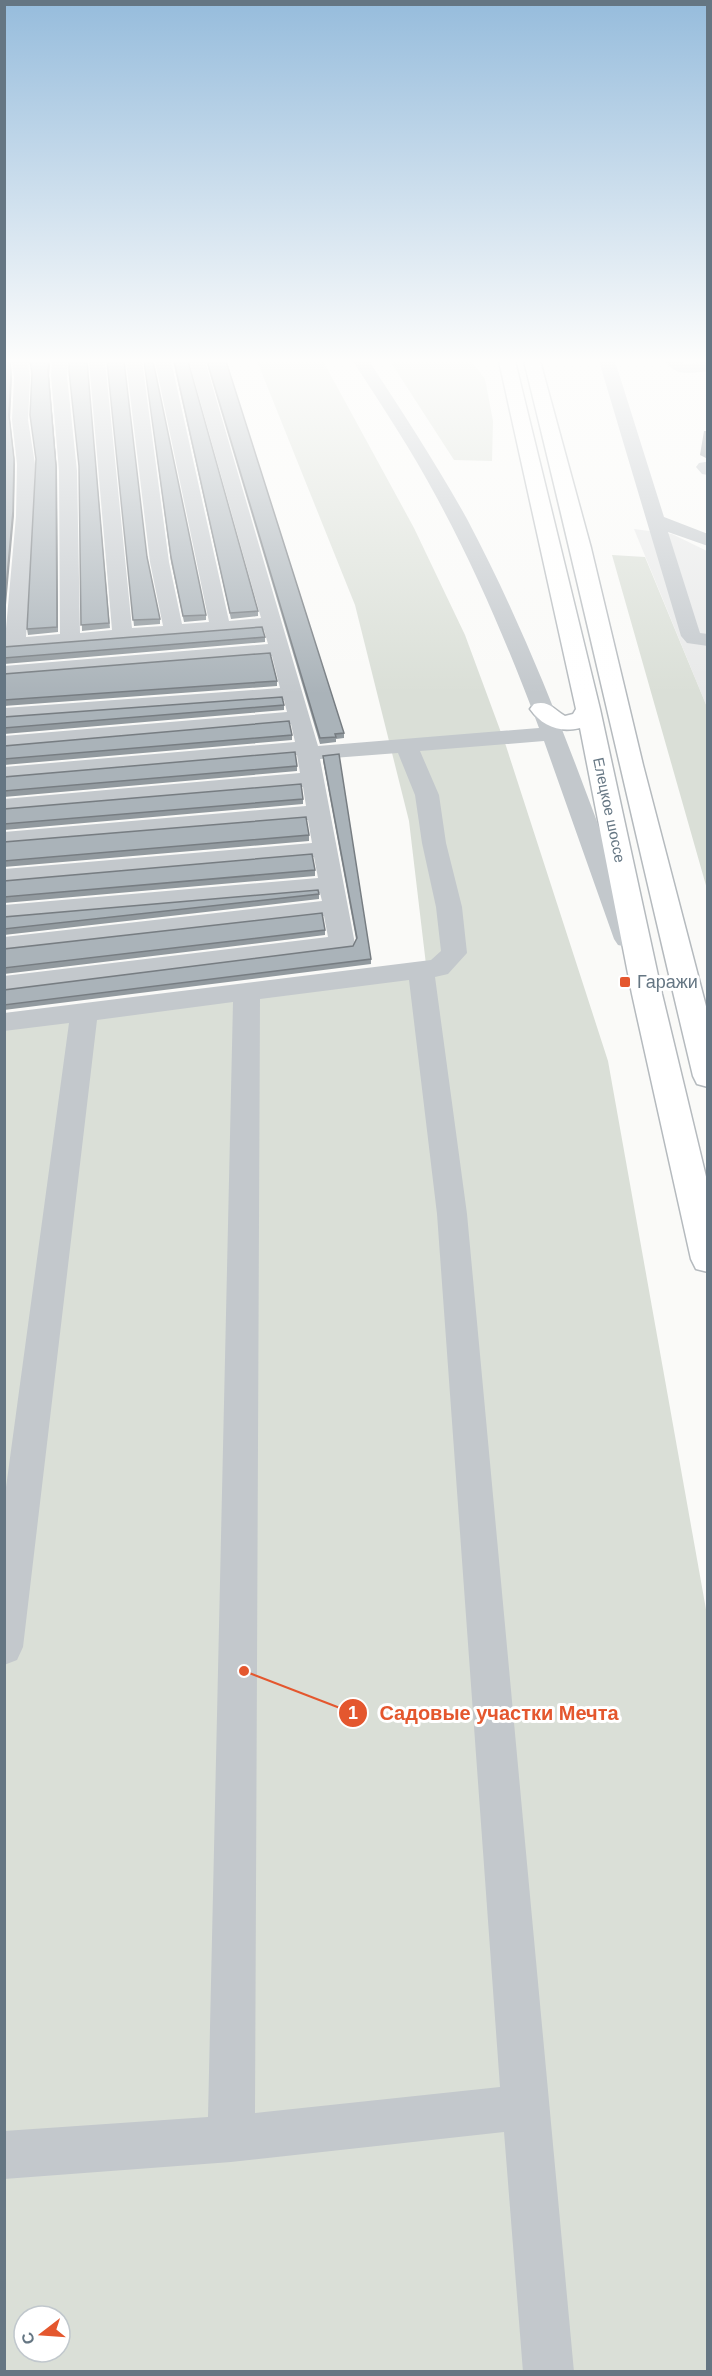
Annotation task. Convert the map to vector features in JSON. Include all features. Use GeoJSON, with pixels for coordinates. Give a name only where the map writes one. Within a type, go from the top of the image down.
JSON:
{"type":"FeatureCollection","features":[{"type":"Feature","properties":{"kind":"main road","name":"Елецкое шоссе"},"geometry":{"type":"LineString","coordinates":[[533,472],[588,709],[647,994],[708,1259]]}},
{"type":"Feature","properties":{"kind":"main road","name":"Елецкое шоссе"},"geometry":{"type":"LineString","coordinates":[[561,472],[708,1076]]}},
{"type":"Feature","properties":{"kind":"main road"},"geometry":{"type":"LineString","coordinates":[[542,709],[549,718],[564,723],[582,719],[588,709]]}},
{"type":"Feature","properties":{"kind":"street"},"geometry":{"type":"LineString","coordinates":[[26,472],[25,516],[10,644],[273,623]]}},
{"type":"Feature","properties":{"kind":"street"},"geometry":{"type":"LineString","coordinates":[[68,472],[70,639]]}},
{"type":"Feature","properties":{"kind":"street"},"geometry":{"type":"LineString","coordinates":[[110,472],[123,635]]}},
{"type":"Feature","properties":{"kind":"street"},"geometry":{"type":"LineString","coordinates":[[148,472],[150,500],[166,603],[174,631]]}},
{"type":"Feature","properties":{"kind":"street"},"geometry":{"type":"LineString","coordinates":[[187,472],[220,627]]}},
{"type":"Feature","properties":{"kind":"street"},"geometry":{"type":"LineString","coordinates":[[4,985],[342,944],[299,717],[229,472]]}},
{"type":"Feature","properties":{"kind":"street"},"geometry":{"type":"LineString","coordinates":[[432,472],[470,543],[542,709],[647,994]]}},
{"type":"Feature","properties":{"kind":"street"},"geometry":{"type":"LineString","coordinates":[[640,472],[691,636],[694,639],[708,640]]}},
{"type":"Feature","properties":{"kind":"street"},"geometry":{"type":"LineString","coordinates":[[655,520],[708,541]]}},
{"type":"Feature","properties":{"kind":"street"},"geometry":{"type":"LineString","coordinates":[[4,672],[280,649]]}},
{"type":"Feature","properties":{"kind":"street"},"geometry":{"type":"LineString","coordinates":[[263,675],[290,683]]}},
{"type":"Feature","properties":{"kind":"street"},"geometry":{"type":"LineString","coordinates":[[4,716],[290,683]]}},
{"type":"Feature","properties":{"kind":"street"},"geometry":{"type":"LineString","coordinates":[[4,695],[110,687]]}},
{"type":"Feature","properties":{"kind":"street"},"geometry":{"type":"LineString","coordinates":[[4,743],[299,717]]}},
{"type":"Feature","properties":{"kind":"street"},"geometry":{"type":"LineString","coordinates":[[4,774],[552,734]]}},
{"type":"Feature","properties":{"kind":"street"},"geometry":{"type":"LineString","coordinates":[[4,1022],[439,968],[454,953],[449,907],[434,843],[427,795],[406,745]]}},
{"type":"Feature","properties":{"kind":"street"},"geometry":{"type":"LineString","coordinates":[[4,806],[312,779]]}},
{"type":"Feature","properties":{"kind":"street"},"geometry":{"type":"LineString","coordinates":[[4,839],[318,812]]}},
{"type":"Feature","properties":{"kind":"street"},"geometry":{"type":"LineString","coordinates":[[4,876],[325,849]]}},
{"type":"Feature","properties":{"kind":"street"},"geometry":{"type":"LineString","coordinates":[[4,913],[333,895]]}},
{"type":"Feature","properties":{"kind":"street"},"geometry":{"type":"LineString","coordinates":[[4,945],[333,895]]}},
{"type":"Feature","properties":{"kind":"street"},"geometry":{"type":"LineString","coordinates":[[421,970],[452,1214],[549,2372]]}},
{"type":"Feature","properties":{"kind":"street"},"geometry":{"type":"LineString","coordinates":[[231,2139],[247,992]]}},
{"type":"Feature","properties":{"kind":"street"},"geometry":{"type":"LineString","coordinates":[[4,1647],[84,1012]]}},
{"type":"Feature","properties":{"kind":"street"},"geometry":{"type":"LineString","coordinates":[[4,2155],[231,2139],[525,2107]]}},
{"type":"Feature","properties":{"kind":"shaded area"},"geometry":{"type":"Polygon","coordinates":[[[302,472],[383,472],[414,528],[465,635],[506,746],[608,1061],[707,1615],[707,2371],[5,2371],[4,1026],[427,973],[409,821],[355,605],[302,472]]]}},
{"type":"Feature","properties":{"kind":"shaded area"},"geometry":{"type":"Polygon","coordinates":[[[634,529],[672,534],[707,551],[707,707],[634,529]]]}},
{"type":"Feature","properties":{"kind":"shaded area"},"geometry":{"type":"Polygon","coordinates":[[[612,555],[645,557],[707,707],[707,889],[612,555]]]}},
{"type":"Feature","properties":{"kind":"building"},"geometry":{"type":"Polygon","coordinates":[[[4,472],[14,472],[13,511],[4,610],[4,472]]]}},
{"type":"Feature","properties":{"kind":"building"},"geometry":{"type":"Polygon","coordinates":[[[35,472],[56,472],[57,627],[27,629],[35,472]]]}},
{"type":"Feature","properties":{"kind":"building"},"geometry":{"type":"Polygon","coordinates":[[[79,472],[96,472],[109,623],[81,625],[79,472]]]}},
{"type":"Feature","properties":{"kind":"building"},"geometry":{"type":"Polygon","coordinates":[[[118,472],[137,472],[147,557],[160,619],[133,620],[118,472]]]}},
{"type":"Feature","properties":{"kind":"building"},"geometry":{"type":"Polygon","coordinates":[[[159,472],[176,472],[206,615],[183,616],[171,557],[159,472]]]}},
{"type":"Feature","properties":{"kind":"building"},"geometry":{"type":"Polygon","coordinates":[[[199,472],[219,472],[258,611],[230,613],[199,472]]]}},
{"type":"Feature","properties":{"kind":"building"},"geometry":{"type":"Polygon","coordinates":[[[240,472],[261,472],[344,733],[335,734],[336,737],[320,738],[240,472]]]}},
{"type":"Feature","properties":{"kind":"building"},"geometry":{"type":"Polygon","coordinates":[[[262,627],[265,637],[4,658],[4,647],[262,627]]]}},
{"type":"Feature","properties":{"kind":"building"},"geometry":{"type":"Polygon","coordinates":[[[270,653],[277,681],[4,700],[4,674],[270,653]]]}},
{"type":"Feature","properties":{"kind":"building"},"geometry":{"type":"Polygon","coordinates":[[[282,697],[284,705],[4,728],[4,717],[282,697]]]}},
{"type":"Feature","properties":{"kind":"building"},"geometry":{"type":"Polygon","coordinates":[[[289,721],[292,735],[4,759],[4,746],[289,721]]]}},
{"type":"Feature","properties":{"kind":"building"},"geometry":{"type":"Polygon","coordinates":[[[295,752],[297,766],[4,791],[4,777],[295,752]]]}},
{"type":"Feature","properties":{"kind":"building"},"geometry":{"type":"Polygon","coordinates":[[[339,754],[371,959],[4,1005],[4,990],[353,946],[357,938],[323,756],[339,754]]]}},
{"type":"Feature","properties":{"kind":"building"},"geometry":{"type":"Polygon","coordinates":[[[301,784],[303,799],[4,824],[4,809],[301,784]]]}},
{"type":"Feature","properties":{"kind":"building"},"geometry":{"type":"Polygon","coordinates":[[[306,817],[309,835],[4,861],[4,842],[306,817]]]}},
{"type":"Feature","properties":{"kind":"building"},"geometry":{"type":"Polygon","coordinates":[[[312,854],[315,870],[4,897],[4,881],[312,854]]]}},
{"type":"Feature","properties":{"kind":"building"},"geometry":{"type":"Polygon","coordinates":[[[318,890],[319,894],[4,929],[4,917],[318,890]]]}},
{"type":"Feature","properties":{"kind":"building"},"geometry":{"type":"Polygon","coordinates":[[[322,913],[325,930],[4,968],[4,949],[322,913]]]}},
{"type":"Feature","properties":{"kind":"place","name":"Гаражи"},"geometry":{"type":"Point","coordinates":[625,982]}},
{"type":"Feature","properties":{"kind":"place","name":"Садовые участки Мечта"},"geometry":{"type":"Point","coordinates":[244,1671]}}]}
